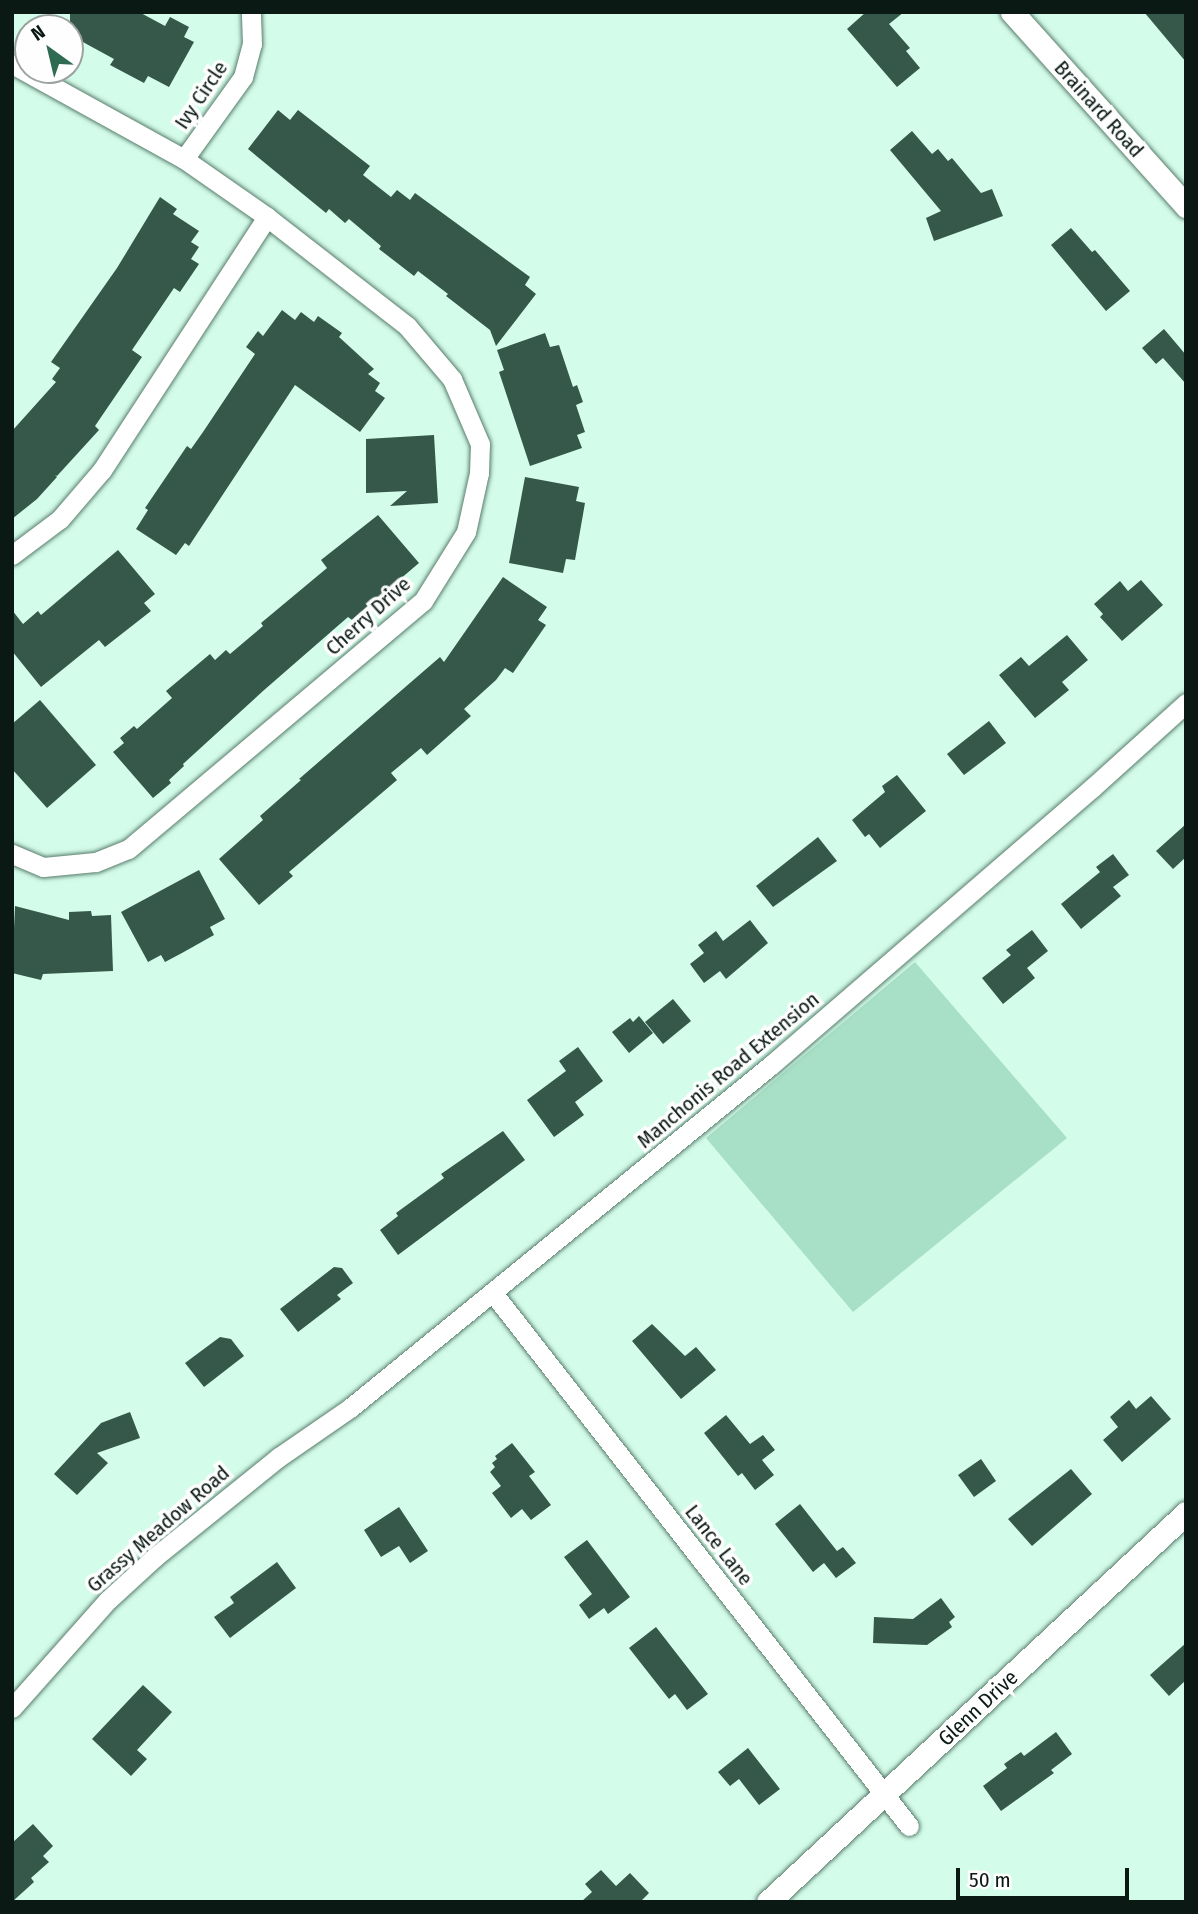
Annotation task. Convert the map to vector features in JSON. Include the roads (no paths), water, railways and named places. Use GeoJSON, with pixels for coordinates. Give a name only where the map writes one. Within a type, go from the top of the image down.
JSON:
{"type":"FeatureCollection","features":[{"type":"Feature","properties":{"kind":"street","name":"Ivy Circle"},"geometry":{"type":"LineString","coordinates":[[184,159],[243,77],[252,44],[251,12]]}},
{"type":"Feature","properties":{"kind":"street","name":"Brainard Road"},"geometry":{"type":"LineString","coordinates":[[1012,12],[1186,205]]}},
{"type":"Feature","properties":{"kind":"street","name":"Cherry Drive"},"geometry":{"type":"LineString","coordinates":[[12,64],[184,159],[268,217],[407,326],[452,379],[480,444],[479,473],[466,531],[424,601],[128,849],[95,862],[43,867],[12,854]]}},
{"type":"Feature","properties":{"kind":"street"},"geometry":{"type":"LineString","coordinates":[[12,555],[60,519],[103,470],[268,217]]}},
{"type":"Feature","properties":{"kind":"street","name":"Manchonis Road Extension"},"geometry":{"type":"LineString","coordinates":[[285,1454],[350,1408],[782,1056],[1092,788],[1186,703]]}},
{"type":"Feature","properties":{"kind":"street","name":"Lance Lane"},"geometry":{"type":"LineString","coordinates":[[493,1293],[909,1826]]}},
{"type":"Feature","properties":{"kind":"street","name":"Grassy Meadow Road"},"geometry":{"type":"LineString","coordinates":[[12,1708],[108,1600],[211,1510],[285,1454]]}},
{"type":"Feature","properties":{"kind":"street","name":"Glenn Drive"},"geometry":{"type":"LineString","coordinates":[[768,1902],[1186,1513]]}}]}
